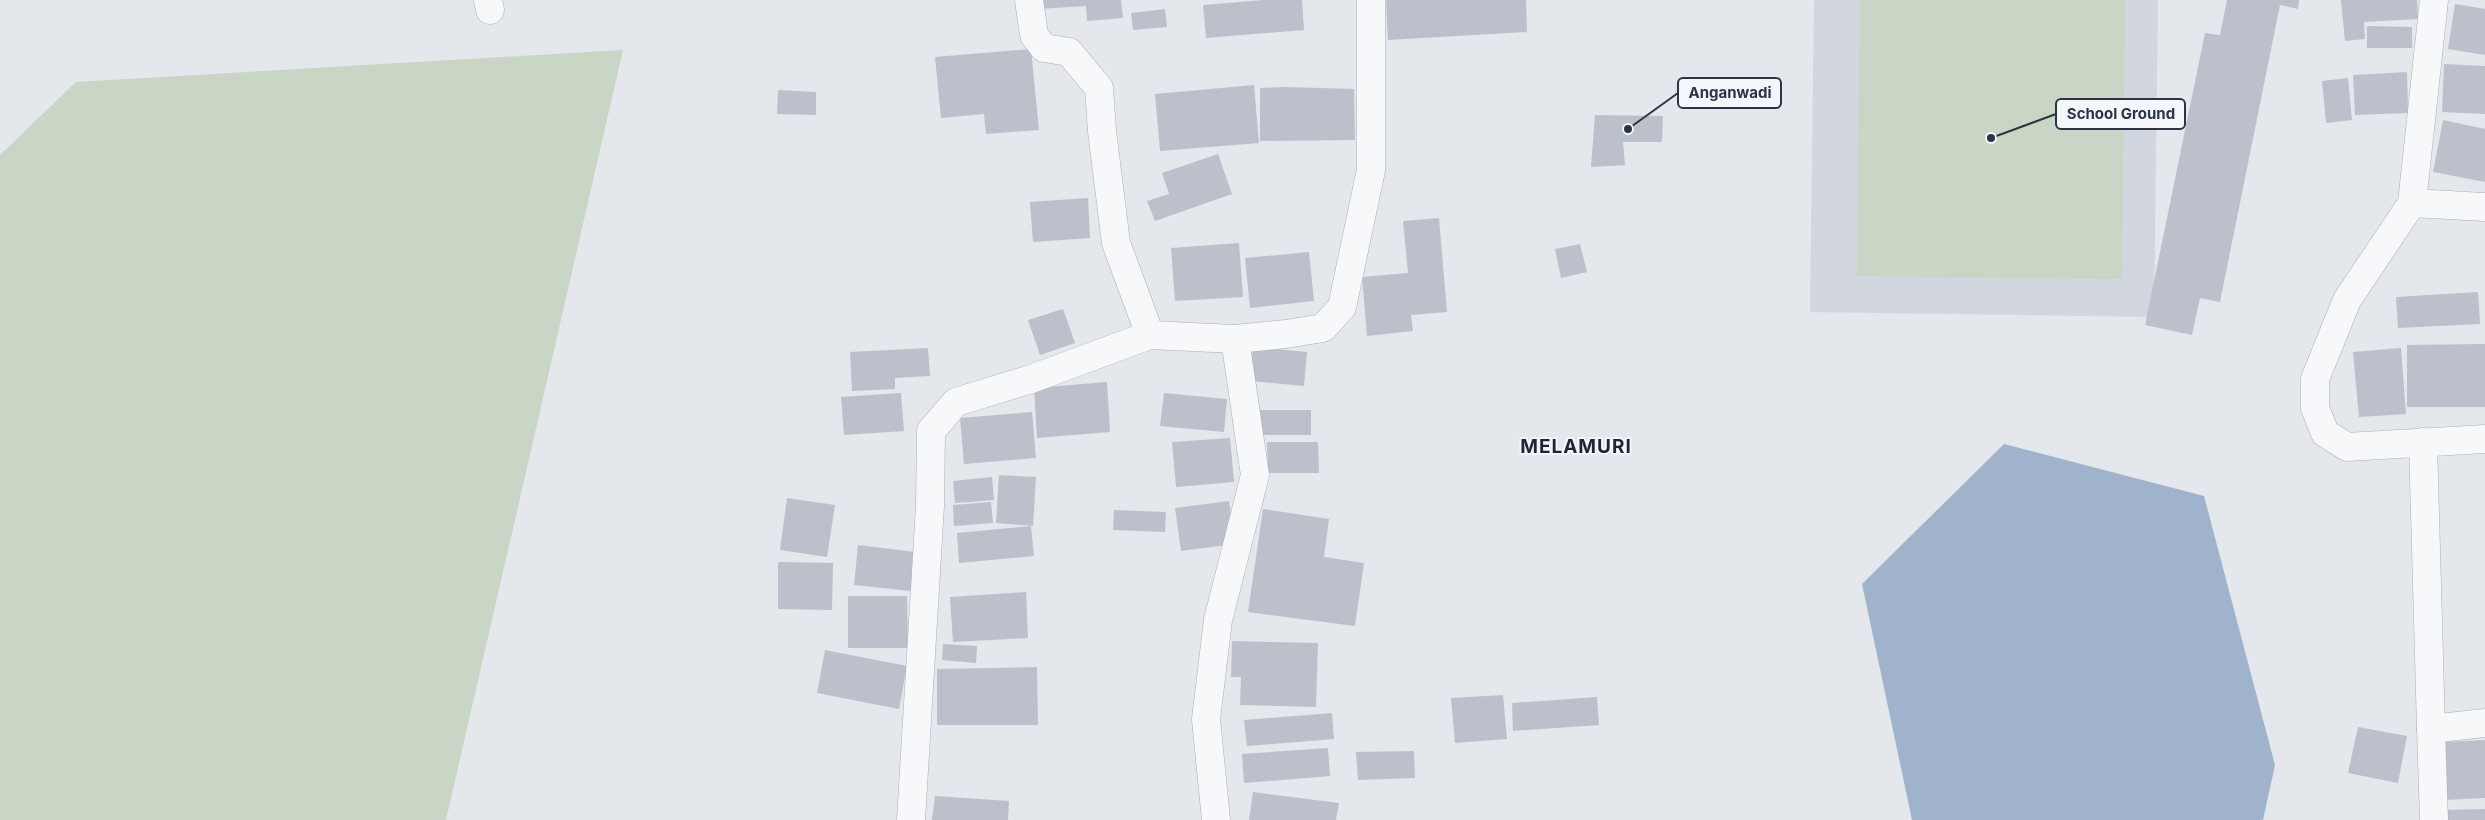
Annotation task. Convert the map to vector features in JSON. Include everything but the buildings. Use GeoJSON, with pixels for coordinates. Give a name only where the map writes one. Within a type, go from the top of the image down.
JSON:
{"type":"FeatureCollection","features":[{"type":"Feature","properties":{"kind":"street"},"geometry":{"type":"LineString","coordinates":[[1029,0],[1034,35],[1044,48],[1069,52],[1099,88],[1102,132],[1116,243],[1150,336]]}},
{"type":"Feature","properties":{"kind":"street"},"geometry":{"type":"LineString","coordinates":[[911,820],[930,506],[931,431],[956,402],[1031,379],[1150,336],[1235,339],[1323,328],[1342,307],[1371,170],[1371,0]]}},
{"type":"Feature","properties":{"kind":"street"},"geometry":{"type":"LineString","coordinates":[[2434,0],[2412,203],[2347,300],[2315,379],[2315,408],[2325,433],[2347,448],[2485,439]]}},
{"type":"Feature","properties":{"kind":"street"},"geometry":{"type":"LineString","coordinates":[[2412,203],[2485,207]]}},
{"type":"Feature","properties":{"kind":"street"},"geometry":{"type":"LineString","coordinates":[[1216,820],[1206,719],[1218,620],[1255,475],[1235,339]]}},
{"type":"Feature","properties":{"kind":"street"},"geometry":{"type":"LineString","coordinates":[[2423,442],[2434,820]]}},
{"type":"Feature","properties":{"kind":"street"},"geometry":{"type":"LineString","coordinates":[[2431,729],[2485,723]]}},
{"type":"Feature","properties":{"kind":"shaded area"},"geometry":{"type":"Polygon","coordinates":[[[1814,0],[2158,0],[2154,317],[1810,312],[1814,0]]]}},
{"type":"Feature","properties":{"kind":"green space"},"geometry":{"type":"Polygon","coordinates":[[[1860,0],[2125,0],[2122,279],[1857,276],[1860,0]]]}},
{"type":"Feature","properties":{"kind":"green space"},"geometry":{"type":"Polygon","coordinates":[[[623,50],[446,820],[0,820],[0,155],[76,82],[623,50]]]}},
{"type":"Feature","properties":{"kind":"water"},"geometry":{"type":"Polygon","coordinates":[[[2004,444],[2204,496],[2275,765],[2263,820],[1912,820],[1862,584],[2004,444]]]}},
{"type":"Feature","properties":{"kind":"place","name":"Anganwadi"},"geometry":{"type":"Point","coordinates":[1628,129]}},
{"type":"Feature","properties":{"kind":"place","name":"School Ground"},"geometry":{"type":"Point","coordinates":[1991,138]}},
{"type":"Feature","properties":{"kind":"district","name":"MELAMURI"},"geometry":{"type":"Point","coordinates":[1576,446]}}]}
